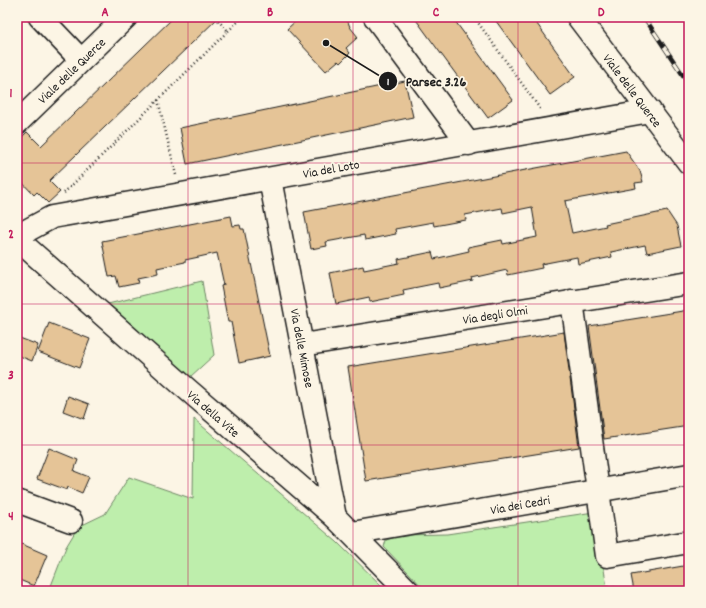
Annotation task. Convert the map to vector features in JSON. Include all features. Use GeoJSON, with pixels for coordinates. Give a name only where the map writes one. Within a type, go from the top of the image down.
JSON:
{"type":"FeatureCollection","features":[{"type":"Feature","properties":{"kind":"street"},"geometry":{"type":"LineString","coordinates":[[40,17],[81,60]]}},
{"type":"Feature","properties":{"kind":"street","name":"Viale delle Querce"},"geometry":{"type":"LineString","coordinates":[[17,123],[126,17]]}},
{"type":"Feature","properties":{"kind":"street"},"geometry":{"type":"LineString","coordinates":[[375,17],[469,144]]}},
{"type":"Feature","properties":{"kind":"street","name":"Viale delle Querce"},"geometry":{"type":"LineString","coordinates":[[578,17],[689,163]]}},
{"type":"Feature","properties":{"kind":"street","name":"Via del Loto"},"geometry":{"type":"LineString","coordinates":[[17,236],[52,217],[270,180],[650,111]]}},
{"type":"Feature","properties":{"kind":"street","name":"Via delle Mimose"},"geometry":{"type":"LineString","coordinates":[[270,180],[335,517]]}},
{"type":"Feature","properties":{"kind":"street","name":"Via della Vite"},"geometry":{"type":"LineString","coordinates":[[17,239],[335,517],[408,591]]}},
{"type":"Feature","properties":{"kind":"street","name":"Via degli Olmi"},"geometry":{"type":"LineString","coordinates":[[302,345],[689,283]]}},
{"type":"Feature","properties":{"kind":"street"},"geometry":{"type":"LineString","coordinates":[[572,302],[607,556],[689,542]]}},
{"type":"Feature","properties":{"kind":"street","name":"Via dei Cedri"},"geometry":{"type":"LineString","coordinates":[[352,533],[689,475]]}},
{"type":"Feature","properties":{"kind":"street"},"geometry":{"type":"LineString","coordinates":[[17,501],[71,522]]}},
{"type":"Feature","properties":{"kind":"path"},"geometry":{"type":"LineString","coordinates":[[215,17],[228,31]]}},
{"type":"Feature","properties":{"kind":"path"},"geometry":{"type":"LineString","coordinates":[[52,217],[49,208],[243,17]]}},
{"type":"Feature","properties":{"kind":"path"},"geometry":{"type":"LineString","coordinates":[[474,17],[554,128]]}},
{"type":"Feature","properties":{"kind":"path"},"geometry":{"type":"LineString","coordinates":[[158,100],[181,195]]}},
{"type":"Feature","properties":{"kind":"green space"},"geometry":{"type":"Polygon","coordinates":[[[202,281],[214,355],[190,377],[108,304],[202,281]]]}},
{"type":"Feature","properties":{"kind":"green space"},"geometry":{"type":"Polygon","coordinates":[[[194,419],[337,542],[387,591],[49,591],[66,547],[78,527],[105,514],[129,477],[193,499],[194,419]]]}},
{"type":"Feature","properties":{"kind":"green space"},"geometry":{"type":"Polygon","coordinates":[[[594,512],[607,587],[614,586],[615,591],[426,591],[384,547],[386,540],[402,535],[447,534],[594,512]]]}},
{"type":"Feature","properties":{"kind":"building"},"geometry":{"type":"Polygon","coordinates":[[[174,17],[219,17],[49,181],[60,192],[48,203],[37,192],[34,195],[17,177],[17,142],[27,132],[41,146],[174,17]]]}},
{"type":"Feature","properties":{"kind":"building"},"geometry":{"type":"Polygon","coordinates":[[[300,17],[346,17],[350,27],[358,37],[346,48],[350,53],[340,63],[338,61],[326,71],[287,29],[300,17]]]}},
{"type":"Feature","properties":{"kind":"building"},"geometry":{"type":"Polygon","coordinates":[[[414,17],[452,17],[513,100],[488,118],[414,17]]]}},
{"type":"Feature","properties":{"kind":"building"},"geometry":{"type":"Polygon","coordinates":[[[493,17],[532,17],[575,77],[550,95],[493,17]]]}},
{"type":"Feature","properties":{"kind":"building"},"geometry":{"type":"Polygon","coordinates":[[[405,81],[413,117],[187,164],[180,128],[405,81]]]}},
{"type":"Feature","properties":{"kind":"building"},"geometry":{"type":"Polygon","coordinates":[[[626,151],[640,171],[643,182],[635,183],[636,188],[565,201],[572,233],[606,226],[605,224],[667,211],[677,226],[681,246],[647,253],[645,245],[611,252],[612,257],[578,264],[577,257],[541,264],[542,268],[508,275],[507,270],[472,278],[473,281],[439,288],[438,283],[403,290],[404,295],[370,302],[369,297],[336,304],[330,273],[363,266],[364,270],[399,263],[398,259],[432,252],[434,259],[469,251],[468,247],[502,240],[503,244],[537,237],[532,207],[503,213],[502,208],[465,215],[466,220],[434,226],[433,222],[395,229],[396,234],[365,240],[364,235],[326,242],[327,246],[311,249],[304,212],[626,151]]]}},
{"type":"Feature","properties":{"kind":"building"},"geometry":{"type":"Polygon","coordinates":[[[231,216],[233,226],[240,225],[241,229],[244,229],[270,356],[239,363],[231,322],[228,322],[221,286],[224,285],[217,253],[157,268],[158,274],[138,278],[139,283],[119,287],[116,276],[109,277],[102,241],[231,216]]]}},
{"type":"Feature","properties":{"kind":"building"},"geometry":{"type":"Polygon","coordinates":[[[689,310],[689,426],[604,439],[589,326],[689,310]]]}},
{"type":"Feature","properties":{"kind":"building"},"geometry":{"type":"Polygon","coordinates":[[[49,323],[90,339],[79,368],[38,352],[49,323]]]}},
{"type":"Feature","properties":{"kind":"building"},"geometry":{"type":"Polygon","coordinates":[[[564,332],[579,447],[366,481],[348,367],[564,332]]]}},
{"type":"Feature","properties":{"kind":"building"},"geometry":{"type":"Polygon","coordinates":[[[17,337],[38,345],[32,361],[17,355],[17,337]]]}},
{"type":"Feature","properties":{"kind":"building"},"geometry":{"type":"Polygon","coordinates":[[[68,396],[89,404],[84,419],[63,411],[68,396]]]}},
{"type":"Feature","properties":{"kind":"building"},"geometry":{"type":"Polygon","coordinates":[[[49,448],[78,460],[74,471],[89,477],[82,493],[68,487],[67,490],[37,479],[49,448]]]}},
{"type":"Feature","properties":{"kind":"building"},"geometry":{"type":"Polygon","coordinates":[[[17,542],[47,555],[34,586],[17,579],[17,542]]]}},
{"type":"Feature","properties":{"kind":"building"},"geometry":{"type":"Polygon","coordinates":[[[689,565],[689,591],[634,591],[631,575],[689,565]]]}},
{"type":"Feature","properties":{"kind":"railway"},"geometry":{"type":"LineString","coordinates":[[644,17],[689,84]]}},
{"type":"Feature","properties":{"kind":"place","name":"Parsec 3.26"},"geometry":{"type":"Point","coordinates":[326,43]}}]}
